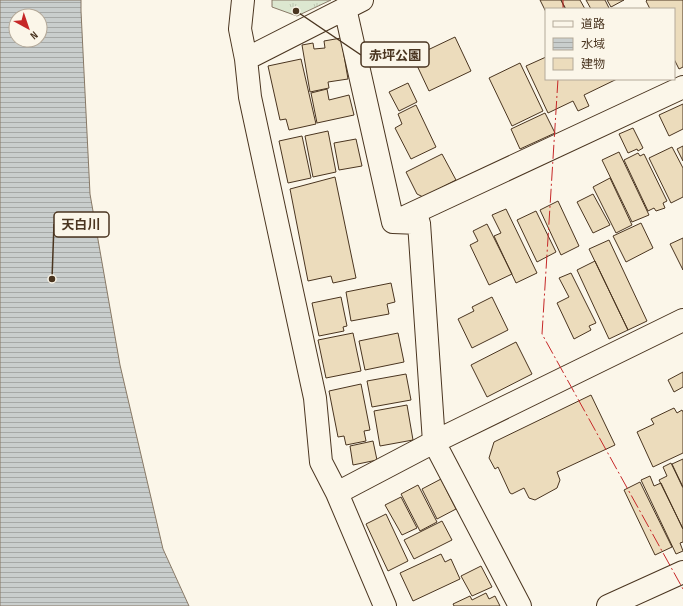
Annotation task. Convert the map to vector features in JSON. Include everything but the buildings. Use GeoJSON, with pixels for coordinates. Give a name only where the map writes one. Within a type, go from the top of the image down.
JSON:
{"type":"FeatureCollection","features":[{"type":"Feature","properties":{"kind":"street"},"geometry":{"type":"LineString","coordinates":[[243,0],[240,29],[246,59],[250,97],[315,398],[320,462],[338,493],[385,606]]}},
{"type":"Feature","properties":{"kind":"street"},"geometry":{"type":"LineString","coordinates":[[246,59],[353,4],[393,222]]}},
{"type":"Feature","properties":{"kind":"street"},"geometry":{"type":"LineString","coordinates":[[393,222],[683,87]]}},
{"type":"Feature","properties":{"kind":"street"},"geometry":{"type":"LineString","coordinates":[[393,222],[419,223],[434,442],[520,606]]}},
{"type":"Feature","properties":{"kind":"street"},"geometry":{"type":"LineString","coordinates":[[338,493],[434,442],[683,320]]}},
{"type":"Feature","properties":{"kind":"street"},"geometry":{"type":"LineString","coordinates":[[608,606],[683,572]]}},
{"type":"Feature","properties":{"kind":"green space"},"geometry":{"type":"Polygon","coordinates":[[[272,0],[331,0],[297,16],[272,7],[272,0]]]}},
{"type":"Feature","properties":{"kind":"water"},"geometry":{"type":"Polygon","coordinates":[[[0,0],[81,0],[90,194],[120,365],[163,549],[189,606],[0,606],[0,0]]]}},
{"type":"Feature","properties":{"kind":"power"},"geometry":{"type":"LineString","coordinates":[[563,0],[563,8]]}},
{"type":"Feature","properties":{"kind":"power"},"geometry":{"type":"LineString","coordinates":[[558,80],[542,334],[683,589]]}},
{"type":"Feature","properties":{"kind":"place","name":"赤坪公園"},"geometry":{"type":"Point","coordinates":[296,11]}},
{"type":"Feature","properties":{"kind":"place","name":"天白川"},"geometry":{"type":"Point","coordinates":[52,279]}}]}
